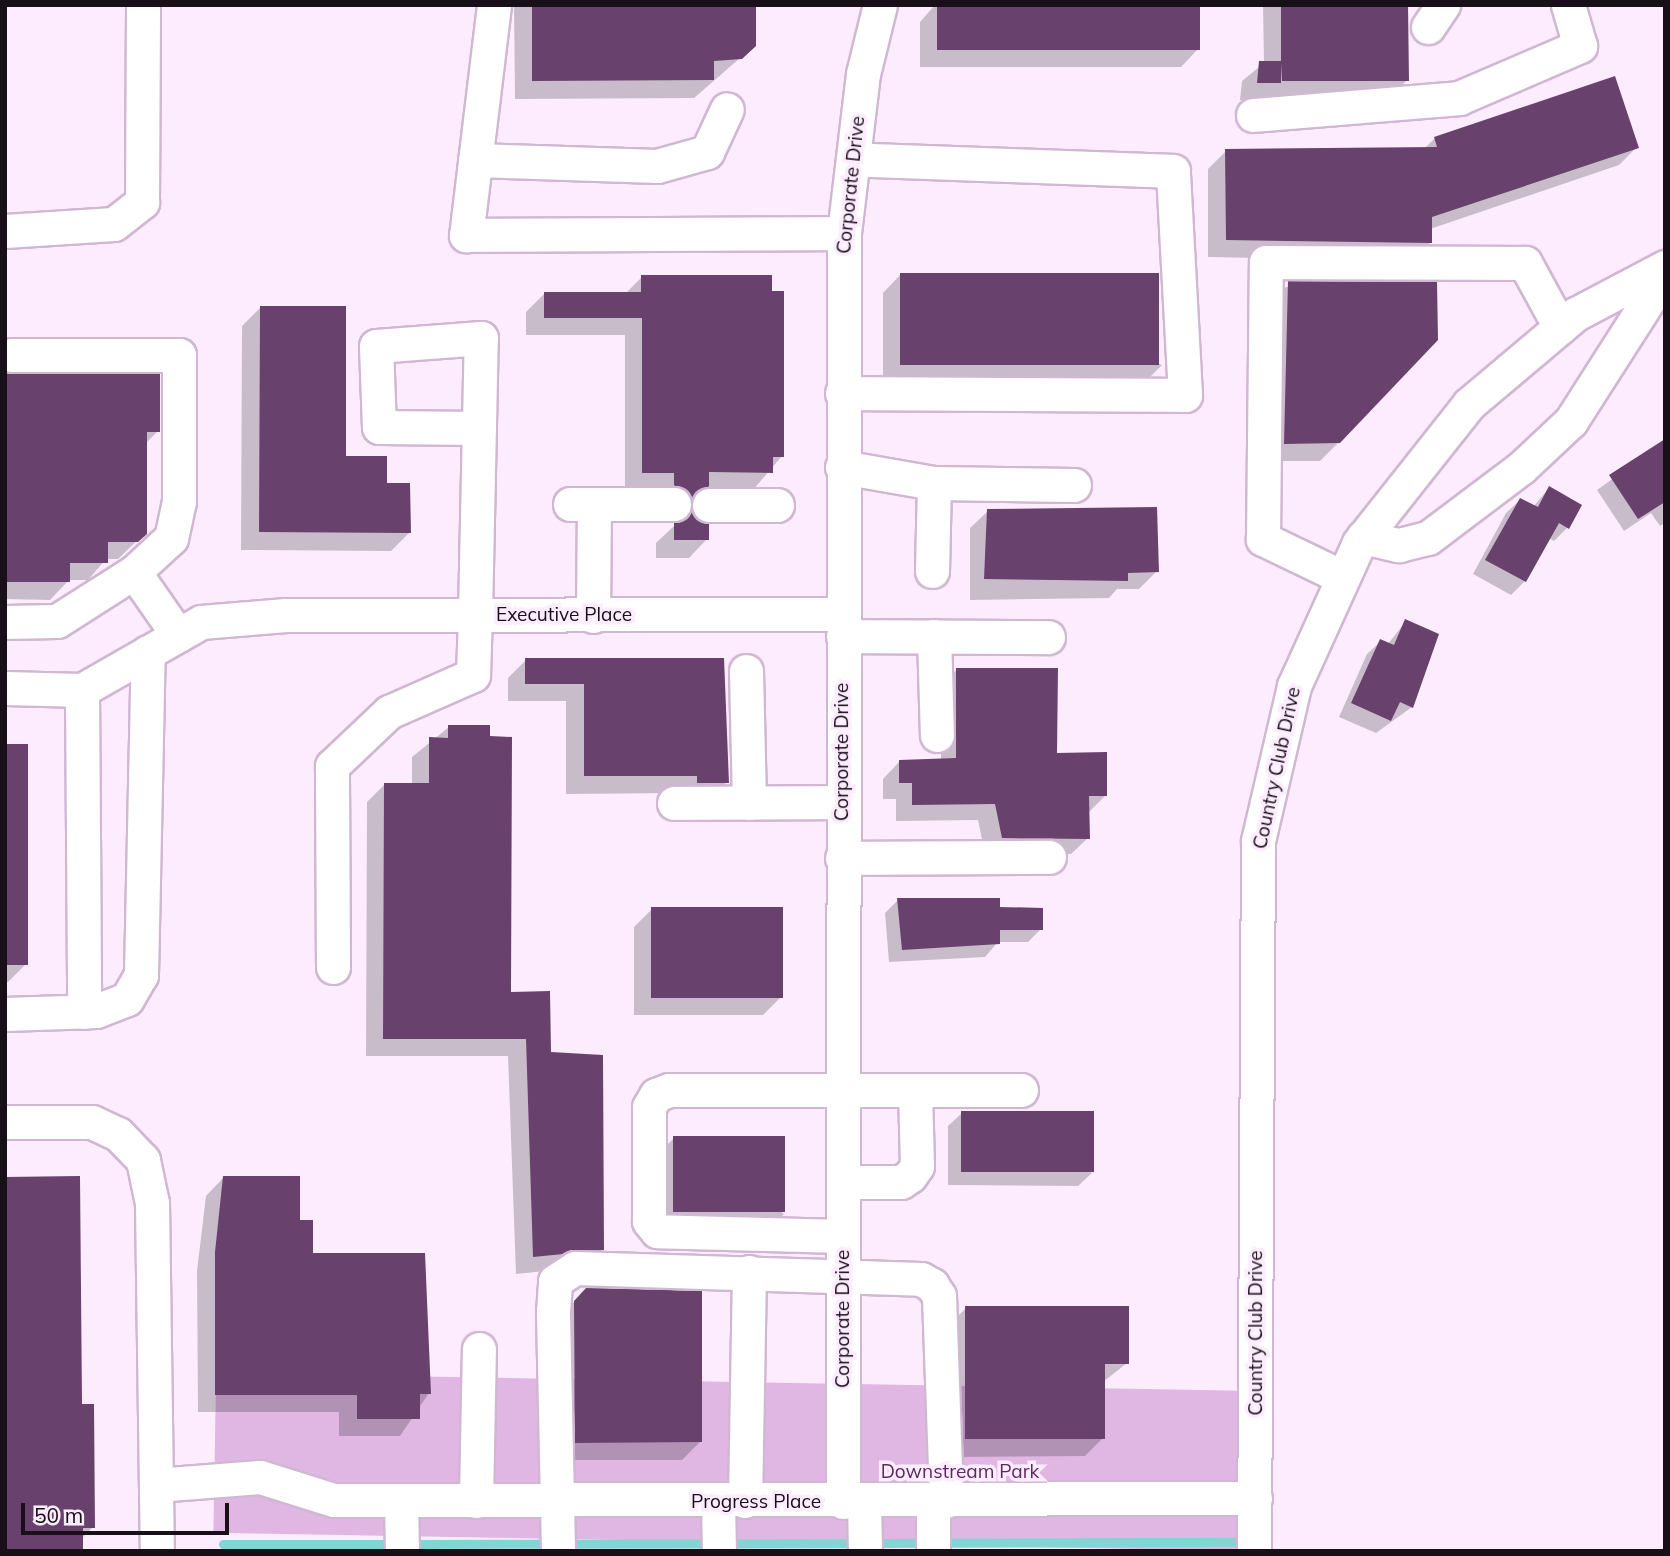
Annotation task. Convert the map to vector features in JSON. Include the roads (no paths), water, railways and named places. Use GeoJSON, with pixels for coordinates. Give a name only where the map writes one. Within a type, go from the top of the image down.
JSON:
{"type":"FeatureCollection","features":[{"type":"Feature","properties":{"kind":"street"},"geometry":{"type":"LineString","coordinates":[[5,231],[114,224],[142,202],[143,5]]}},
{"type":"Feature","properties":{"kind":"street"},"geometry":{"type":"LineString","coordinates":[[494,5],[466,235],[844,233]]}},
{"type":"Feature","properties":{"kind":"street","name":"Corporate Drive"},"geometry":{"type":"LineString","coordinates":[[865,1551],[853,1502],[843,1279],[842,393],[844,233],[853,159],[880,5]]}},
{"type":"Feature","properties":{"kind":"street"},"geometry":{"type":"LineString","coordinates":[[1253,115],[1459,98],[1580,46],[1568,5]]}},
{"type":"Feature","properties":{"kind":"street"},"geometry":{"type":"LineString","coordinates":[[475,160],[657,166],[707,152],[727,109]]}},
{"type":"Feature","properties":{"kind":"street"},"geometry":{"type":"LineString","coordinates":[[842,393],[1185,395],[1173,171],[853,159]]}},
{"type":"Feature","properties":{"kind":"street"},"geometry":{"type":"LineString","coordinates":[[1342,577],[1263,539],[1266,262],[1525,262],[1560,327]]}},
{"type":"Feature","properties":{"kind":"street","name":"Country Club Drive"},"geometry":{"type":"LineString","coordinates":[[1254,1551],[1258,841],[1294,686],[1342,577],[1363,537],[1469,404],[1560,327],[1665,267]]}},
{"type":"Feature","properties":{"kind":"street"},"geometry":{"type":"LineString","coordinates":[[1363,537],[1399,545],[1427,538],[1521,468],[1571,421],[1665,274]]}},
{"type":"Feature","properties":{"kind":"street"},"geometry":{"type":"LineString","coordinates":[[5,622],[57,621],[134,572],[171,538],[179,501],[179,355],[12,355]]}},
{"type":"Feature","properties":{"kind":"street"},"geometry":{"type":"LineString","coordinates":[[333,967],[331,766],[389,712],[473,675],[479,428]]}},
{"type":"Feature","properties":{"kind":"street"},"geometry":{"type":"LineString","coordinates":[[842,467],[934,483],[1074,485]]}},
{"type":"Feature","properties":{"kind":"street"},"geometry":{"type":"LineString","coordinates":[[932,571],[934,483]]}},
{"type":"Feature","properties":{"kind":"street"},"geometry":{"type":"LineString","coordinates":[[593,616],[582,504],[674,504]]}},
{"type":"Feature","properties":{"kind":"street"},"geometry":{"type":"LineString","coordinates":[[709,505],[777,505]]}},
{"type":"Feature","properties":{"kind":"street"},"geometry":{"type":"LineString","coordinates":[[134,572],[178,635]]}},
{"type":"Feature","properties":{"kind":"street","name":"Executive Place"},"geometry":{"type":"LineString","coordinates":[[82,690],[201,622],[286,615],[593,616],[842,625],[934,636],[1048,637]]}},
{"type":"Feature","properties":{"kind":"street"},"geometry":{"type":"LineString","coordinates":[[934,636],[937,735]]}},
{"type":"Feature","properties":{"kind":"street"},"geometry":{"type":"LineString","coordinates":[[5,1014],[84,1012],[127,999],[145,952],[148,652]]}},
{"type":"Feature","properties":{"kind":"street"},"geometry":{"type":"LineString","coordinates":[[746,671],[749,803]]}},
{"type":"Feature","properties":{"kind":"street"},"geometry":{"type":"LineString","coordinates":[[5,688],[82,690],[84,1012]]}},
{"type":"Feature","properties":{"kind":"street"},"geometry":{"type":"LineString","coordinates":[[674,803],[842,802]]}},
{"type":"Feature","properties":{"kind":"street"},"geometry":{"type":"LineString","coordinates":[[842,858],[1049,857]]}},
{"type":"Feature","properties":{"kind":"street"},"geometry":{"type":"LineString","coordinates":[[843,1236],[669,1235],[649,1221],[649,1107],[656,1095],[843,1090],[1021,1090]]}},
{"type":"Feature","properties":{"kind":"street"},"geometry":{"type":"LineString","coordinates":[[843,1182],[901,1182],[910,1176],[917,1166],[915,1091]]}},
{"type":"Feature","properties":{"kind":"street"},"geometry":{"type":"LineString","coordinates":[[5,1122],[92,1122],[118,1134],[143,1160],[152,1203],[157,1551]]}},
{"type":"Feature","properties":{"kind":"street"},"geometry":{"type":"LineString","coordinates":[[558,1551],[555,1282],[575,1268],[749,1272],[843,1279],[921,1279],[939,1296],[939,1501],[933,1551]]}},
{"type":"Feature","properties":{"kind":"street"},"geometry":{"type":"LineString","coordinates":[[719,1551],[732,1501],[749,1272]]}},
{"type":"Feature","properties":{"kind":"street"},"geometry":{"type":"LineString","coordinates":[[477,1501],[479,1349]]}},
{"type":"Feature","properties":{"kind":"street","name":"Progress Place"},"geometry":{"type":"LineString","coordinates":[[156,1485],[260,1477],[334,1500],[401,1501],[853,1502],[1255,1498]]}},
{"type":"Feature","properties":{"kind":"street"},"geometry":{"type":"LineString","coordinates":[[401,1501],[402,1551]]}},
{"type":"Feature","properties":{"kind":"waterway"},"geometry":{"type":"LineString","coordinates":[[871,1543],[1249,1542]]}},
{"type":"Feature","properties":{"kind":"waterway"},"geometry":{"type":"LineString","coordinates":[[409,1544],[857,1543]]}},
{"type":"Feature","properties":{"kind":"waterway"},"geometry":{"type":"LineString","coordinates":[[223,1544],[395,1544]]}},
{"type":"Feature","properties":{"kind":"park label","name":"Downstream Park"},"geometry":{"type":"Point","coordinates":[960,1472]}}]}
